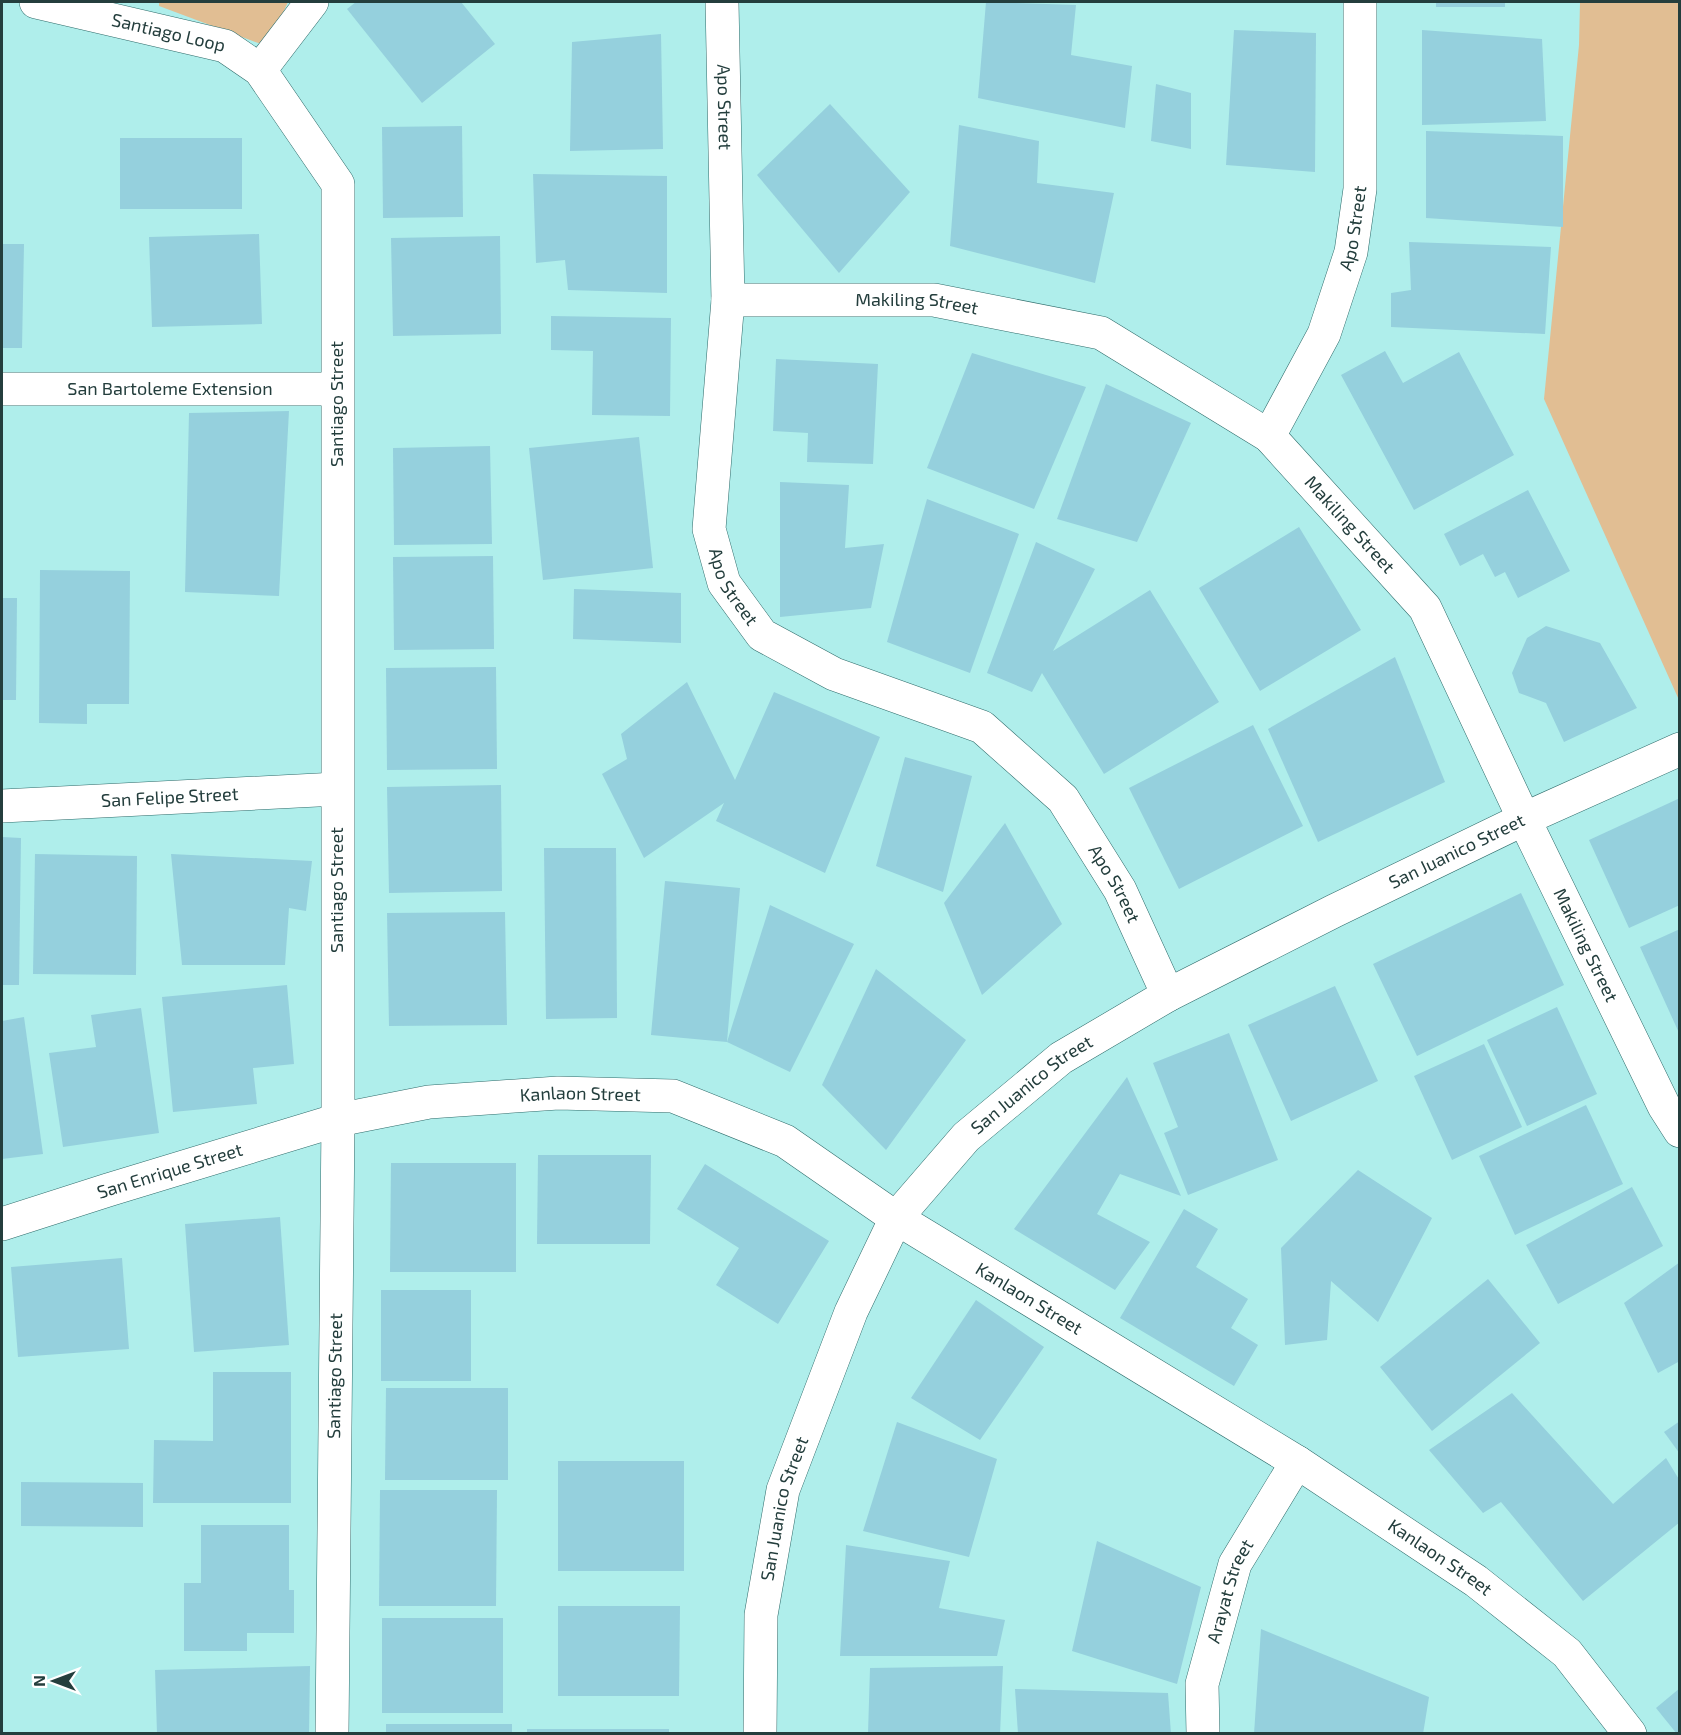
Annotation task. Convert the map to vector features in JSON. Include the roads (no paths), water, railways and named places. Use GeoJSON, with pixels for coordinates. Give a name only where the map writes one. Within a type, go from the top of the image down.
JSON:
{"type":"FeatureCollection","features":[{"type":"Feature","properties":{"kind":"street","name":"Santiago Loop"},"geometry":{"type":"LineString","coordinates":[[36,2],[225,46],[260,70]]}},
{"type":"Feature","properties":{"kind":"street"},"geometry":{"type":"LineString","coordinates":[[260,70],[312,2]]}},
{"type":"Feature","properties":{"kind":"street","name":"Apo Street"},"geometry":{"type":"LineString","coordinates":[[722,2],[728,300],[709,529],[724,583],[762,635],[834,674],[982,727],[1063,799],[1120,890],[1168,995]]}},
{"type":"Feature","properties":{"kind":"street","name":"Apo Street"},"geometry":{"type":"LineString","coordinates":[[1269,436],[1324,334],[1351,252],[1360,189],[1360,2]]}},
{"type":"Feature","properties":{"kind":"street","name":"Santiago Street"},"geometry":{"type":"LineString","coordinates":[[260,70],[338,184],[338,1120],[332,1734]]}},
{"type":"Feature","properties":{"kind":"street","name":"Makiling Street"},"geometry":{"type":"LineString","coordinates":[[728,300],[934,300],[1101,333],[1269,436],[1425,608],[1524,819],[1664,1106],[1680,1131]]}},
{"type":"Feature","properties":{"kind":"street","name":"San Bartoleme Extension"},"geometry":{"type":"LineString","coordinates":[[2,389],[337,389]]}},
{"type":"Feature","properties":{"kind":"street","name":"San Juanico Street"},"geometry":{"type":"LineString","coordinates":[[760,1734],[760,1615],[783,1490],[851,1312],[896,1218],[966,1137],[1061,1058],[1168,995],[1524,819],[1680,748]]}},
{"type":"Feature","properties":{"kind":"street","name":"San Felipe Street"},"geometry":{"type":"LineString","coordinates":[[2,806],[337,789]]}},
{"type":"Feature","properties":{"kind":"street","name":"Kanlaon Street"},"geometry":{"type":"LineString","coordinates":[[338,1120],[441,1101],[558,1093],[673,1096],[785,1141],[896,1218],[1297,1462],[1476,1581],[1567,1653],[1630,1734]]}},
{"type":"Feature","properties":{"kind":"street","name":"San Enrique Street"},"geometry":{"type":"LineString","coordinates":[[2,1224],[338,1120]]}},
{"type":"Feature","properties":{"kind":"street","name":"Arayat Street"},"geometry":{"type":"LineString","coordinates":[[1203,1734],[1202,1684],[1235,1564],[1297,1462]]}}]}
